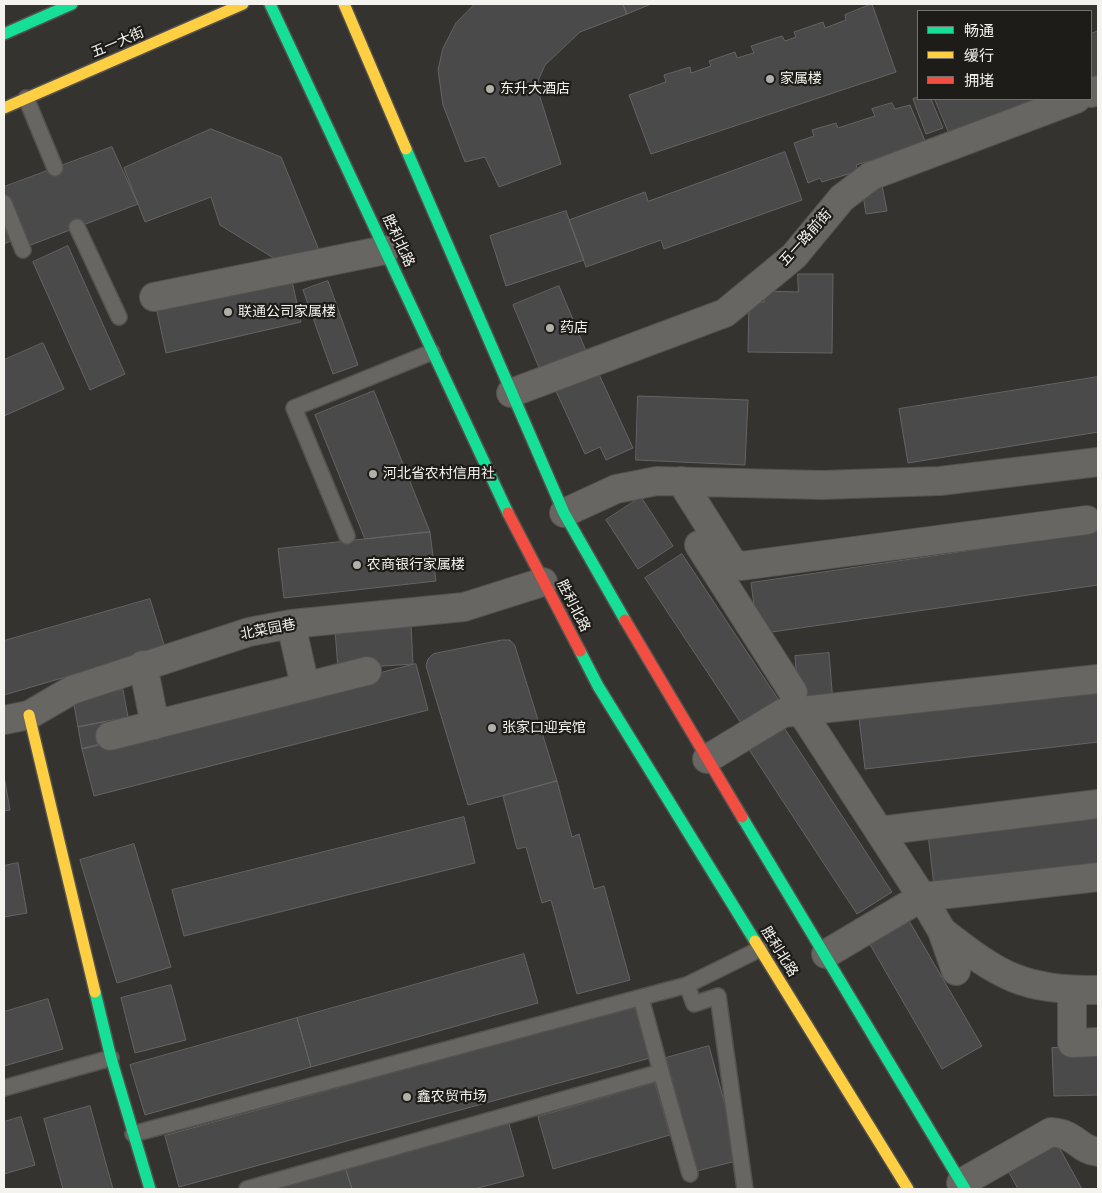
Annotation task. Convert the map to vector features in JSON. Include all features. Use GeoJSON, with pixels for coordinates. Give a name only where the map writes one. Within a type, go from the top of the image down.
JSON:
{"type":"FeatureCollection","features":[{"type":"Feature","properties":{"kind":"main road"},"geometry":{"type":"LineString","coordinates":[[4,34],[72,4]]}},
{"type":"Feature","properties":{"kind":"main road","name":"五一大街"},"geometry":{"type":"LineString","coordinates":[[4,108],[243,4]]}},
{"type":"Feature","properties":{"kind":"main road","name":"胜利北路"},"geometry":{"type":"LineString","coordinates":[[270,4],[503,504],[598,686],[908,1189]]}},
{"type":"Feature","properties":{"kind":"main road"},"geometry":{"type":"LineString","coordinates":[[344,4],[564,512],[707,760],[826,954],[963,1186]]}},
{"type":"Feature","properties":{"kind":"main road"},"geometry":{"type":"LineString","coordinates":[[17,717],[111,1058],[150,1189]]}},
{"type":"Feature","properties":{"kind":"street","name":"五一路前街"},"geometry":{"type":"LineString","coordinates":[[511,393],[725,313],[794,256],[842,198],[871,176],[1073,100]]}},
{"type":"Feature","properties":{"kind":"street"},"geometry":{"type":"LineString","coordinates":[[154,297],[385,250]]}},
{"type":"Feature","properties":{"kind":"street"},"geometry":{"type":"LineString","coordinates":[[564,512],[616,489],[669,481],[822,485],[940,482],[1098,462]]}},
{"type":"Feature","properties":{"kind":"street"},"geometry":{"type":"LineString","coordinates":[[669,481],[732,562],[741,566],[1087,520]]}},
{"type":"Feature","properties":{"kind":"street"},"geometry":{"type":"LineString","coordinates":[[669,481],[797,702],[942,931],[956,971]]}},
{"type":"Feature","properties":{"kind":"street","name":"北菜园巷"},"geometry":{"type":"LineString","coordinates":[[17,717],[72,690],[143,665],[249,632],[291,624],[464,607],[543,582]]}},
{"type":"Feature","properties":{"kind":"street"},"geometry":{"type":"LineString","coordinates":[[291,624],[305,686]]}},
{"type":"Feature","properties":{"kind":"street"},"geometry":{"type":"LineString","coordinates":[[143,665],[155,725]]}},
{"type":"Feature","properties":{"kind":"street"},"geometry":{"type":"LineString","coordinates":[[110,736],[367,671]]}},
{"type":"Feature","properties":{"kind":"street"},"geometry":{"type":"LineString","coordinates":[[707,760],[783,713],[797,702],[1098,678]]}},
{"type":"Feature","properties":{"kind":"street"},"geometry":{"type":"LineString","coordinates":[[879,831],[1098,804]]}},
{"type":"Feature","properties":{"kind":"street"},"geometry":{"type":"LineString","coordinates":[[826,954],[922,897],[1098,877]]}},
{"type":"Feature","properties":{"kind":"street"},"geometry":{"type":"LineString","coordinates":[[942,931],[984,964],[1012,979],[1038,986],[1085,990],[1072,1043],[1098,1042]]}},
{"type":"Feature","properties":{"kind":"street"},"geometry":{"type":"LineString","coordinates":[[963,1186],[1051,1132],[1063,1132],[1074,1138],[1089,1151],[1098,1152]]}},
{"type":"Feature","properties":{"kind":"lane"},"geometry":{"type":"LineString","coordinates":[[26,98],[55,168]]}},
{"type":"Feature","properties":{"kind":"lane"},"geometry":{"type":"LineString","coordinates":[[4,203],[23,250]]}},
{"type":"Feature","properties":{"kind":"lane"},"geometry":{"type":"LineString","coordinates":[[77,227],[119,317]]}},
{"type":"Feature","properties":{"kind":"lane"},"geometry":{"type":"LineString","coordinates":[[347,536],[294,408],[432,352]]}},
{"type":"Feature","properties":{"kind":"lane"},"geometry":{"type":"LineString","coordinates":[[133,1134],[687,985],[760,949]]}},
{"type":"Feature","properties":{"kind":"lane"},"geometry":{"type":"LineString","coordinates":[[687,985],[694,1004],[718,996],[745,1189]]}},
{"type":"Feature","properties":{"kind":"lane"},"geometry":{"type":"LineString","coordinates":[[641,998],[660,1072],[690,1174]]}},
{"type":"Feature","properties":{"kind":"lane"},"geometry":{"type":"LineString","coordinates":[[4,1088],[111,1058]]}},
{"type":"Feature","properties":{"kind":"lane"},"geometry":{"type":"LineString","coordinates":[[247,1189],[660,1072]]}},
{"type":"Feature","properties":{"kind":"building","name":"东升大酒店"},"geometry":{"type":"Polygon","coordinates":[[[475,4],[623,4],[627,14],[580,32],[545,65],[538,81],[540,97],[561,164],[499,187],[485,157],[465,162],[443,105],[438,70],[443,48],[456,23],[475,4]]]}},
{"type":"Feature","properties":{"kind":"building"},"geometry":{"type":"Polygon","coordinates":[[[623,4],[651,4],[627,14],[623,4]]]}},
{"type":"Feature","properties":{"kind":"building","name":"家属楼"},"geometry":{"type":"Polygon","coordinates":[[[872,4],[896,72],[651,154],[629,95],[666,82],[664,75],[690,67],[691,73],[711,66],[709,61],[735,52],[737,58],[754,53],[751,46],[782,36],[785,41],[796,37],[794,32],[823,22],[825,28],[846,20],[845,15],[872,4]]]}},
{"type":"Feature","properties":{"kind":"building"},"geometry":{"type":"Polygon","coordinates":[[[1098,31],[1098,83],[1092,86],[1092,34],[1098,31]]]}},
{"type":"Feature","properties":{"kind":"building"},"geometry":{"type":"Polygon","coordinates":[[[917,97],[917,100],[931,100],[943,128],[926,134],[913,99],[917,97]]]}},
{"type":"Feature","properties":{"kind":"building"},"geometry":{"type":"Polygon","coordinates":[[[935,100],[1055,100],[952,140],[935,100]]]}},
{"type":"Feature","properties":{"kind":"building"},"geometry":{"type":"Polygon","coordinates":[[[892,103],[895,109],[910,105],[925,141],[882,163],[879,158],[856,165],[858,171],[822,182],[820,178],[808,183],[794,143],[814,136],[812,130],[836,123],[838,128],[875,116],[872,109],[892,103]]]}},
{"type":"Feature","properties":{"kind":"building"},"geometry":{"type":"Polygon","coordinates":[[[211,129],[281,157],[321,255],[288,267],[220,225],[211,197],[145,222],[124,168],[211,129]]]}},
{"type":"Feature","properties":{"kind":"building"},"geometry":{"type":"Polygon","coordinates":[[[112,147],[138,204],[23,248],[4,201],[4,187],[112,147]]]}},
{"type":"Feature","properties":{"kind":"building"},"geometry":{"type":"Polygon","coordinates":[[[785,152],[802,200],[664,249],[661,240],[586,267],[569,220],[645,192],[648,201],[785,152]]]}},
{"type":"Feature","properties":{"kind":"building"},"geometry":{"type":"Polygon","coordinates":[[[882,185],[887,211],[866,214],[862,189],[882,185]]]}},
{"type":"Feature","properties":{"kind":"building"},"geometry":{"type":"Polygon","coordinates":[[[4,207],[17,238],[4,244],[4,207]]]}},
{"type":"Feature","properties":{"kind":"building"},"geometry":{"type":"Polygon","coordinates":[[[566,211],[584,260],[506,286],[490,236],[566,211]]]}},
{"type":"Feature","properties":{"kind":"building"},"geometry":{"type":"Polygon","coordinates":[[[68,246],[125,374],[90,390],[33,262],[68,246]]]}},
{"type":"Feature","properties":{"kind":"building","name":"联通公司家属楼"},"geometry":{"type":"Polygon","coordinates":[[[290,272],[301,322],[166,353],[155,302],[290,272]]]}},
{"type":"Feature","properties":{"kind":"building"},"geometry":{"type":"Polygon","coordinates":[[[798,274],[833,274],[832,353],[748,352],[749,302],[764,302],[764,291],[798,292],[798,274]]]}},
{"type":"Feature","properties":{"kind":"building"},"geometry":{"type":"Polygon","coordinates":[[[328,281],[358,365],[333,374],[303,290],[328,281]]]}},
{"type":"Feature","properties":{"kind":"building","name":"药店"},"geometry":{"type":"Polygon","coordinates":[[[559,286],[586,351],[540,370],[513,305],[559,286]]]}},
{"type":"Feature","properties":{"kind":"building"},"geometry":{"type":"Polygon","coordinates":[[[43,343],[64,389],[4,416],[4,360],[43,343]]]}},
{"type":"Feature","properties":{"kind":"building"},"geometry":{"type":"Polygon","coordinates":[[[597,370],[633,448],[606,460],[600,447],[585,454],[555,389],[597,370]]]}},
{"type":"Feature","properties":{"kind":"building"},"geometry":{"type":"Polygon","coordinates":[[[1098,377],[1098,432],[908,463],[899,409],[1098,377]]]}},
{"type":"Feature","properties":{"kind":"building","name":"河北省农村信用社"},"geometry":{"type":"Polygon","coordinates":[[[374,391],[430,532],[365,539],[315,415],[374,391]]]}},
{"type":"Feature","properties":{"kind":"building"},"geometry":{"type":"Polygon","coordinates":[[[638,396],[748,400],[745,465],[636,460],[638,396]]]}},
{"type":"Feature","properties":{"kind":"building"},"geometry":{"type":"Polygon","coordinates":[[[641,497],[673,546],[638,569],[606,520],[641,497]]]}},
{"type":"Feature","properties":{"kind":"building","name":"农商银行家属楼"},"geometry":{"type":"Polygon","coordinates":[[[430,532],[436,581],[284,598],[278,549],[430,532]]]}},
{"type":"Feature","properties":{"kind":"building"},"geometry":{"type":"Polygon","coordinates":[[[1098,532],[1098,585],[758,634],[751,583],[1098,532]]]}},
{"type":"Feature","properties":{"kind":"building"},"geometry":{"type":"Polygon","coordinates":[[[682,554],[780,702],[743,726],[645,578],[682,554]]]}},
{"type":"Feature","properties":{"kind":"building"},"geometry":{"type":"Polygon","coordinates":[[[150,599],[165,648],[4,695],[4,641],[150,599]]]}},
{"type":"Feature","properties":{"kind":"building"},"geometry":{"type":"Polygon","coordinates":[[[411,625],[413,664],[338,669],[335,630],[411,625]]]}},
{"type":"Feature","properties":{"kind":"building","name":"张家口迎宾馆"},"geometry":{"type":"Polygon","coordinates":[[[510,640],[515,646],[557,781],[468,805],[426,666],[428,659],[433,654],[510,640]]]}},
{"type":"Feature","properties":{"kind":"building"},"geometry":{"type":"Polygon","coordinates":[[[829,653],[833,703],[799,706],[795,656],[829,653]]]}},
{"type":"Feature","properties":{"kind":"building"},"geometry":{"type":"Polygon","coordinates":[[[416,664],[428,710],[94,796],[82,749],[416,664]]]}},
{"type":"Feature","properties":{"kind":"building"},"geometry":{"type":"Polygon","coordinates":[[[123,690],[128,717],[78,727],[73,699],[123,690]]]}},
{"type":"Feature","properties":{"kind":"building"},"geometry":{"type":"Polygon","coordinates":[[[1098,690],[1098,742],[865,769],[859,718],[1098,690]]]}},
{"type":"Feature","properties":{"kind":"building"},"geometry":{"type":"Polygon","coordinates":[[[104,722],[108,743],[82,749],[78,727],[104,722]]]}},
{"type":"Feature","properties":{"kind":"building"},"geometry":{"type":"Polygon","coordinates":[[[783,726],[892,892],[857,914],[748,748],[783,726]]]}},
{"type":"Feature","properties":{"kind":"building"},"geometry":{"type":"Polygon","coordinates":[[[4,776],[10,810],[4,811],[4,776]]]}},
{"type":"Feature","properties":{"kind":"building"},"geometry":{"type":"Polygon","coordinates":[[[557,781],[572,837],[579,834],[594,889],[604,886],[630,980],[577,994],[551,900],[542,903],[526,847],[517,849],[503,796],[557,781]]]}},
{"type":"Feature","properties":{"kind":"building"},"geometry":{"type":"Polygon","coordinates":[[[1098,814],[1098,867],[934,886],[928,834],[1098,814]]]}},
{"type":"Feature","properties":{"kind":"building"},"geometry":{"type":"Polygon","coordinates":[[[464,817],[475,863],[184,936],[172,890],[464,817]]]}},
{"type":"Feature","properties":{"kind":"building"},"geometry":{"type":"Polygon","coordinates":[[[134,844],[171,967],[117,983],[80,860],[134,844]]]}},
{"type":"Feature","properties":{"kind":"building"},"geometry":{"type":"Polygon","coordinates":[[[18,863],[27,913],[4,917],[4,866],[18,863]]]}},
{"type":"Feature","properties":{"kind":"building"},"geometry":{"type":"Polygon","coordinates":[[[908,919],[982,1046],[942,1069],[868,941],[908,919]]]}},
{"type":"Feature","properties":{"kind":"building"},"geometry":{"type":"Polygon","coordinates":[[[524,954],[538,1003],[311,1067],[297,1018],[524,954]]]}},
{"type":"Feature","properties":{"kind":"building"},"geometry":{"type":"Polygon","coordinates":[[[171,985],[186,1040],[135,1053],[121,998],[171,985]]]}},
{"type":"Feature","properties":{"kind":"building"},"geometry":{"type":"Polygon","coordinates":[[[48,999],[63,1049],[4,1066],[4,1012],[48,999]]]}},
{"type":"Feature","properties":{"kind":"building","name":"鑫农贸市场"},"geometry":{"type":"Polygon","coordinates":[[[636,1006],[650,1058],[179,1187],[165,1136],[636,1006]]]}},
{"type":"Feature","properties":{"kind":"building"},"geometry":{"type":"Polygon","coordinates":[[[297,1018],[311,1067],[145,1115],[130,1065],[297,1018]]]}},
{"type":"Feature","properties":{"kind":"building"},"geometry":{"type":"Polygon","coordinates":[[[709,1046],[740,1160],[697,1171],[666,1058],[709,1046]]]}},
{"type":"Feature","properties":{"kind":"building"},"geometry":{"type":"Polygon","coordinates":[[[1098,1047],[1098,1095],[1054,1096],[1052,1048],[1098,1047]]]}},
{"type":"Feature","properties":{"kind":"building"},"geometry":{"type":"Polygon","coordinates":[[[655,1083],[670,1135],[553,1169],[538,1117],[655,1083]]]}},
{"type":"Feature","properties":{"kind":"building"},"geometry":{"type":"Polygon","coordinates":[[[90,1106],[113,1189],[63,1189],[44,1119],[90,1106]]]}},
{"type":"Feature","properties":{"kind":"building"},"geometry":{"type":"Polygon","coordinates":[[[21,1117],[35,1165],[4,1174],[4,1122],[21,1117]]]}},
{"type":"Feature","properties":{"kind":"building"},"geometry":{"type":"Polygon","coordinates":[[[509,1124],[524,1176],[474,1189],[352,1189],[346,1170],[509,1124]]]}},
{"type":"Feature","properties":{"kind":"building"},"geometry":{"type":"Polygon","coordinates":[[[1055,1140],[1082,1189],[1018,1189],[1006,1167],[1055,1140]]]}},
{"type":"Feature","properties":{"kind":"building"},"geometry":{"type":"Polygon","coordinates":[[[346,1170],[352,1189],[276,1189],[346,1170]]]}},
{"type":"Feature","properties":{"kind":"traffic: fast"},"geometry":{"type":"LineString","coordinates":[[4,34],[72,4]]}},
{"type":"Feature","properties":{"kind":"traffic: fast"},"geometry":{"type":"LineString","coordinates":[[270,4],[508,513]]}},
{"type":"Feature","properties":{"kind":"traffic: fast"},"geometry":{"type":"LineString","coordinates":[[406,149],[564,513],[625,620]]}},
{"type":"Feature","properties":{"kind":"traffic: fast"},"geometry":{"type":"LineString","coordinates":[[580,651],[598,686],[755,941]]}},
{"type":"Feature","properties":{"kind":"traffic: fast"},"geometry":{"type":"LineString","coordinates":[[742,817],[965,1189]]}},
{"type":"Feature","properties":{"kind":"traffic: fast"},"geometry":{"type":"LineString","coordinates":[[95,992],[111,1058],[150,1189]]}},
{"type":"Feature","properties":{"kind":"traffic: slow"},"geometry":{"type":"LineString","coordinates":[[4,108],[243,4]]}},
{"type":"Feature","properties":{"kind":"traffic: slow"},"geometry":{"type":"LineString","coordinates":[[344,4],[406,149]]}},
{"type":"Feature","properties":{"kind":"traffic: slow"},"geometry":{"type":"LineString","coordinates":[[29,715],[95,992]]}},
{"type":"Feature","properties":{"kind":"traffic: slow"},"geometry":{"type":"LineString","coordinates":[[755,941],[908,1189]]}},
{"type":"Feature","properties":{"kind":"traffic: jam"},"geometry":{"type":"LineString","coordinates":[[508,513],[580,651]]}},
{"type":"Feature","properties":{"kind":"traffic: jam"},"geometry":{"type":"LineString","coordinates":[[625,620],[742,817]]}},
{"type":"Feature","properties":{"kind":"place","name":"家属楼"},"geometry":{"type":"Point","coordinates":[770,79]}},
{"type":"Feature","properties":{"kind":"place","name":"东升大酒店"},"geometry":{"type":"Point","coordinates":[490,89]}},
{"type":"Feature","properties":{"kind":"place","name":"联通公司家属楼"},"geometry":{"type":"Point","coordinates":[228,312]}},
{"type":"Feature","properties":{"kind":"place","name":"药店"},"geometry":{"type":"Point","coordinates":[550,328]}},
{"type":"Feature","properties":{"kind":"place","name":"河北省农村信用社"},"geometry":{"type":"Point","coordinates":[373,474]}},
{"type":"Feature","properties":{"kind":"place","name":"农商银行家属楼"},"geometry":{"type":"Point","coordinates":[357,565]}},
{"type":"Feature","properties":{"kind":"place","name":"张家口迎宾馆"},"geometry":{"type":"Point","coordinates":[492,728]}},
{"type":"Feature","properties":{"kind":"place","name":"鑫农贸市场"},"geometry":{"type":"Point","coordinates":[407,1097]}}]}
